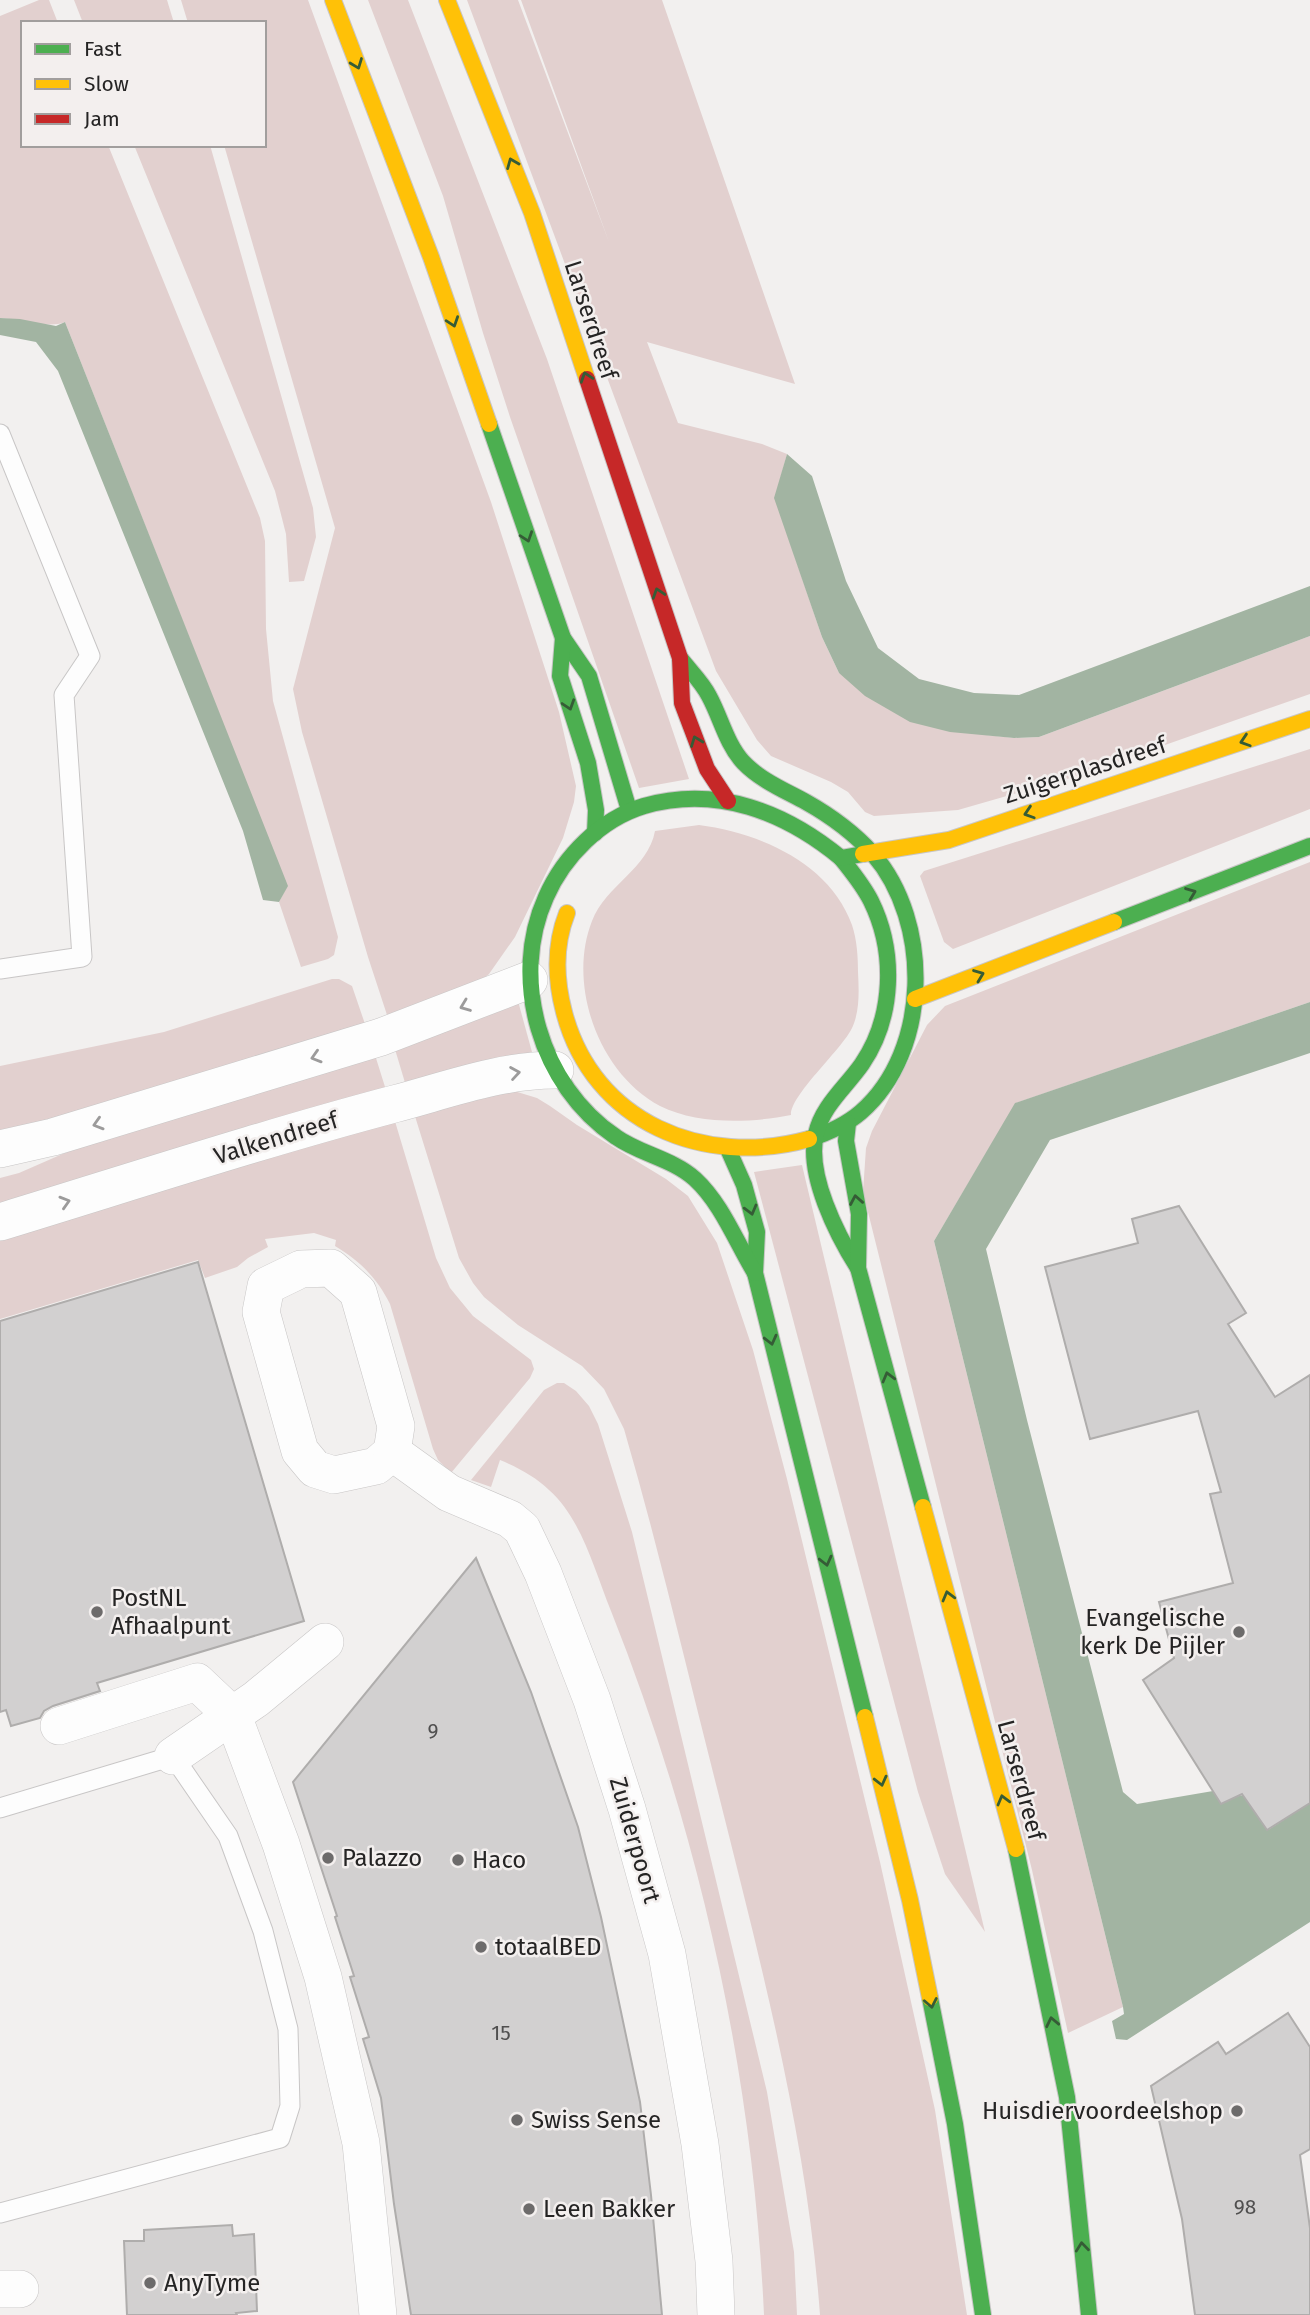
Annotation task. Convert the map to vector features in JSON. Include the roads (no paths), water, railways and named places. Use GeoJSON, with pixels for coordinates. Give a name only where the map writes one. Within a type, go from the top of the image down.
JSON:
{"type":"FeatureCollection","features":[{"type":"Feature","properties":{"kind":"main road"},"geometry":{"type":"LineString","coordinates":[[333,0],[431,257],[563,638],[589,676],[629,810],[619,833]]}},
{"type":"Feature","properties":{"kind":"main road","name":"Larserdreef"},"geometry":{"type":"LineString","coordinates":[[447,0],[532,213],[680,658],[682,703],[707,769],[728,801]]}},
{"type":"Feature","properties":{"kind":"main road"},"geometry":{"type":"LineString","coordinates":[[563,638],[559,676],[588,762],[596,810],[594,834]]}},
{"type":"Feature","properties":{"kind":"main road","name":"Larserdreef"},"geometry":{"type":"LineString","coordinates":[[680,658],[708,694],[726,739],[736,755],[766,782],[829,815],[854,833],[872,852],[894,883],[908,919],[916,959],[915,999],[905,1042],[891,1074],[867,1107],[848,1123],[846,1142],[859,1214],[858,1268]]}},
{"type":"Feature","properties":{"kind":"main road","name":"Zuigerplasdreef"},"geometry":{"type":"LineString","coordinates":[[841,859],[949,840],[1310,719]]}},
{"type":"Feature","properties":{"kind":"main road"},"geometry":{"type":"LineString","coordinates":[[816,1137],[822,1117],[867,1056],[880,1027],[888,998],[888,961],[877,911],[865,888],[825,844],[803,829],[745,804],[678,799],[629,810],[611,820],[575,852],[544,899],[531,940],[528,980],[541,1037],[570,1068],[629,1114],[668,1134],[728,1149],[756,1150],[816,1137],[848,1123]]}},
{"type":"Feature","properties":{"kind":"main road"},"geometry":{"type":"LineString","coordinates":[[915,999],[1310,846]]}},
{"type":"Feature","properties":{"kind":"main road"},"geometry":{"type":"LineString","coordinates":[[572,902],[561,926],[556,952],[570,1068],[578,1103],[603,1128],[638,1151],[672,1164],[695,1179],[717,1207],[755,1273],[910,1900],[955,2124],[983,2315]]}},
{"type":"Feature","properties":{"kind":"main road","name":"Larserdreef"},"geometry":{"type":"LineString","coordinates":[[816,1137],[815,1154],[833,1226],[858,1268],[1019,1860],[1068,2097],[1089,2315]]}},
{"type":"Feature","properties":{"kind":"main road"},"geometry":{"type":"LineString","coordinates":[[728,1149],[744,1185],[757,1232],[755,1273]]}},
{"type":"Feature","properties":{"kind":"street"},"geometry":{"type":"LineString","coordinates":[[0,1150],[53,1137],[381,1037],[528,980]]}},
{"type":"Feature","properties":{"kind":"street","name":"Valkendreef"},"geometry":{"type":"LineString","coordinates":[[0,1222],[332,1121],[485,1078],[570,1068]]}},
{"type":"Feature","properties":{"kind":"street"},"geometry":{"type":"LineString","coordinates":[[331,1268],[358,1292],[397,1426],[393,1452],[376,1465],[334,1475],[315,1469],[299,1451],[261,1312],[266,1286],[301,1269],[331,1268]]}},
{"type":"Feature","properties":{"kind":"street","name":"Zuiderpoort"},"geometry":{"type":"LineString","coordinates":[[393,1452],[449,1493],[495,1511],[522,1530],[543,1573],[592,1700],[627,1810],[667,1954],[700,2144],[714,2260],[716,2315]]}},
{"type":"Feature","properties":{"kind":"street"},"geometry":{"type":"LineString","coordinates":[[173,1755],[256,1699],[325,1642]]}},
{"type":"Feature","properties":{"kind":"street"},"geometry":{"type":"LineString","coordinates":[[59,1726],[197,1682],[233,1716],[281,1844],[323,1978],[361,2143],[378,2315]]}},
{"type":"Feature","properties":{"kind":"lane"},"geometry":{"type":"LineString","coordinates":[[0,434],[90,656],[64,695],[82,957],[0,968]]}},
{"type":"Feature","properties":{"kind":"lane"},"geometry":{"type":"LineString","coordinates":[[0,1808],[173,1755],[228,1836],[263,1931],[288,2029],[290,2106],[280,2138],[0,2213]]}},
{"type":"Feature","properties":{"kind":"place","name":"PostNL Afhaalpunt"},"geometry":{"type":"Point","coordinates":[97,1612]}},
{"type":"Feature","properties":{"kind":"place","name":"Evangelische kerk De Pijler"},"geometry":{"type":"Point","coordinates":[1239,1632]}},
{"type":"Feature","properties":{"kind":"place","name":"Palazzo"},"geometry":{"type":"Point","coordinates":[328,1858]}},
{"type":"Feature","properties":{"kind":"place","name":"Haco"},"geometry":{"type":"Point","coordinates":[458,1860]}},
{"type":"Feature","properties":{"kind":"place","name":"totaalBED"},"geometry":{"type":"Point","coordinates":[481,1947]}},
{"type":"Feature","properties":{"kind":"place","name":"Huisdiervoordeelshop"},"geometry":{"type":"Point","coordinates":[1237,2111]}},
{"type":"Feature","properties":{"kind":"place","name":"Swiss Sense"},"geometry":{"type":"Point","coordinates":[517,2120]}},
{"type":"Feature","properties":{"kind":"place","name":"Leen Bakker"},"geometry":{"type":"Point","coordinates":[529,2209]}},
{"type":"Feature","properties":{"kind":"place","name":"AnyTyme"},"geometry":{"type":"Point","coordinates":[150,2283]}}]}
